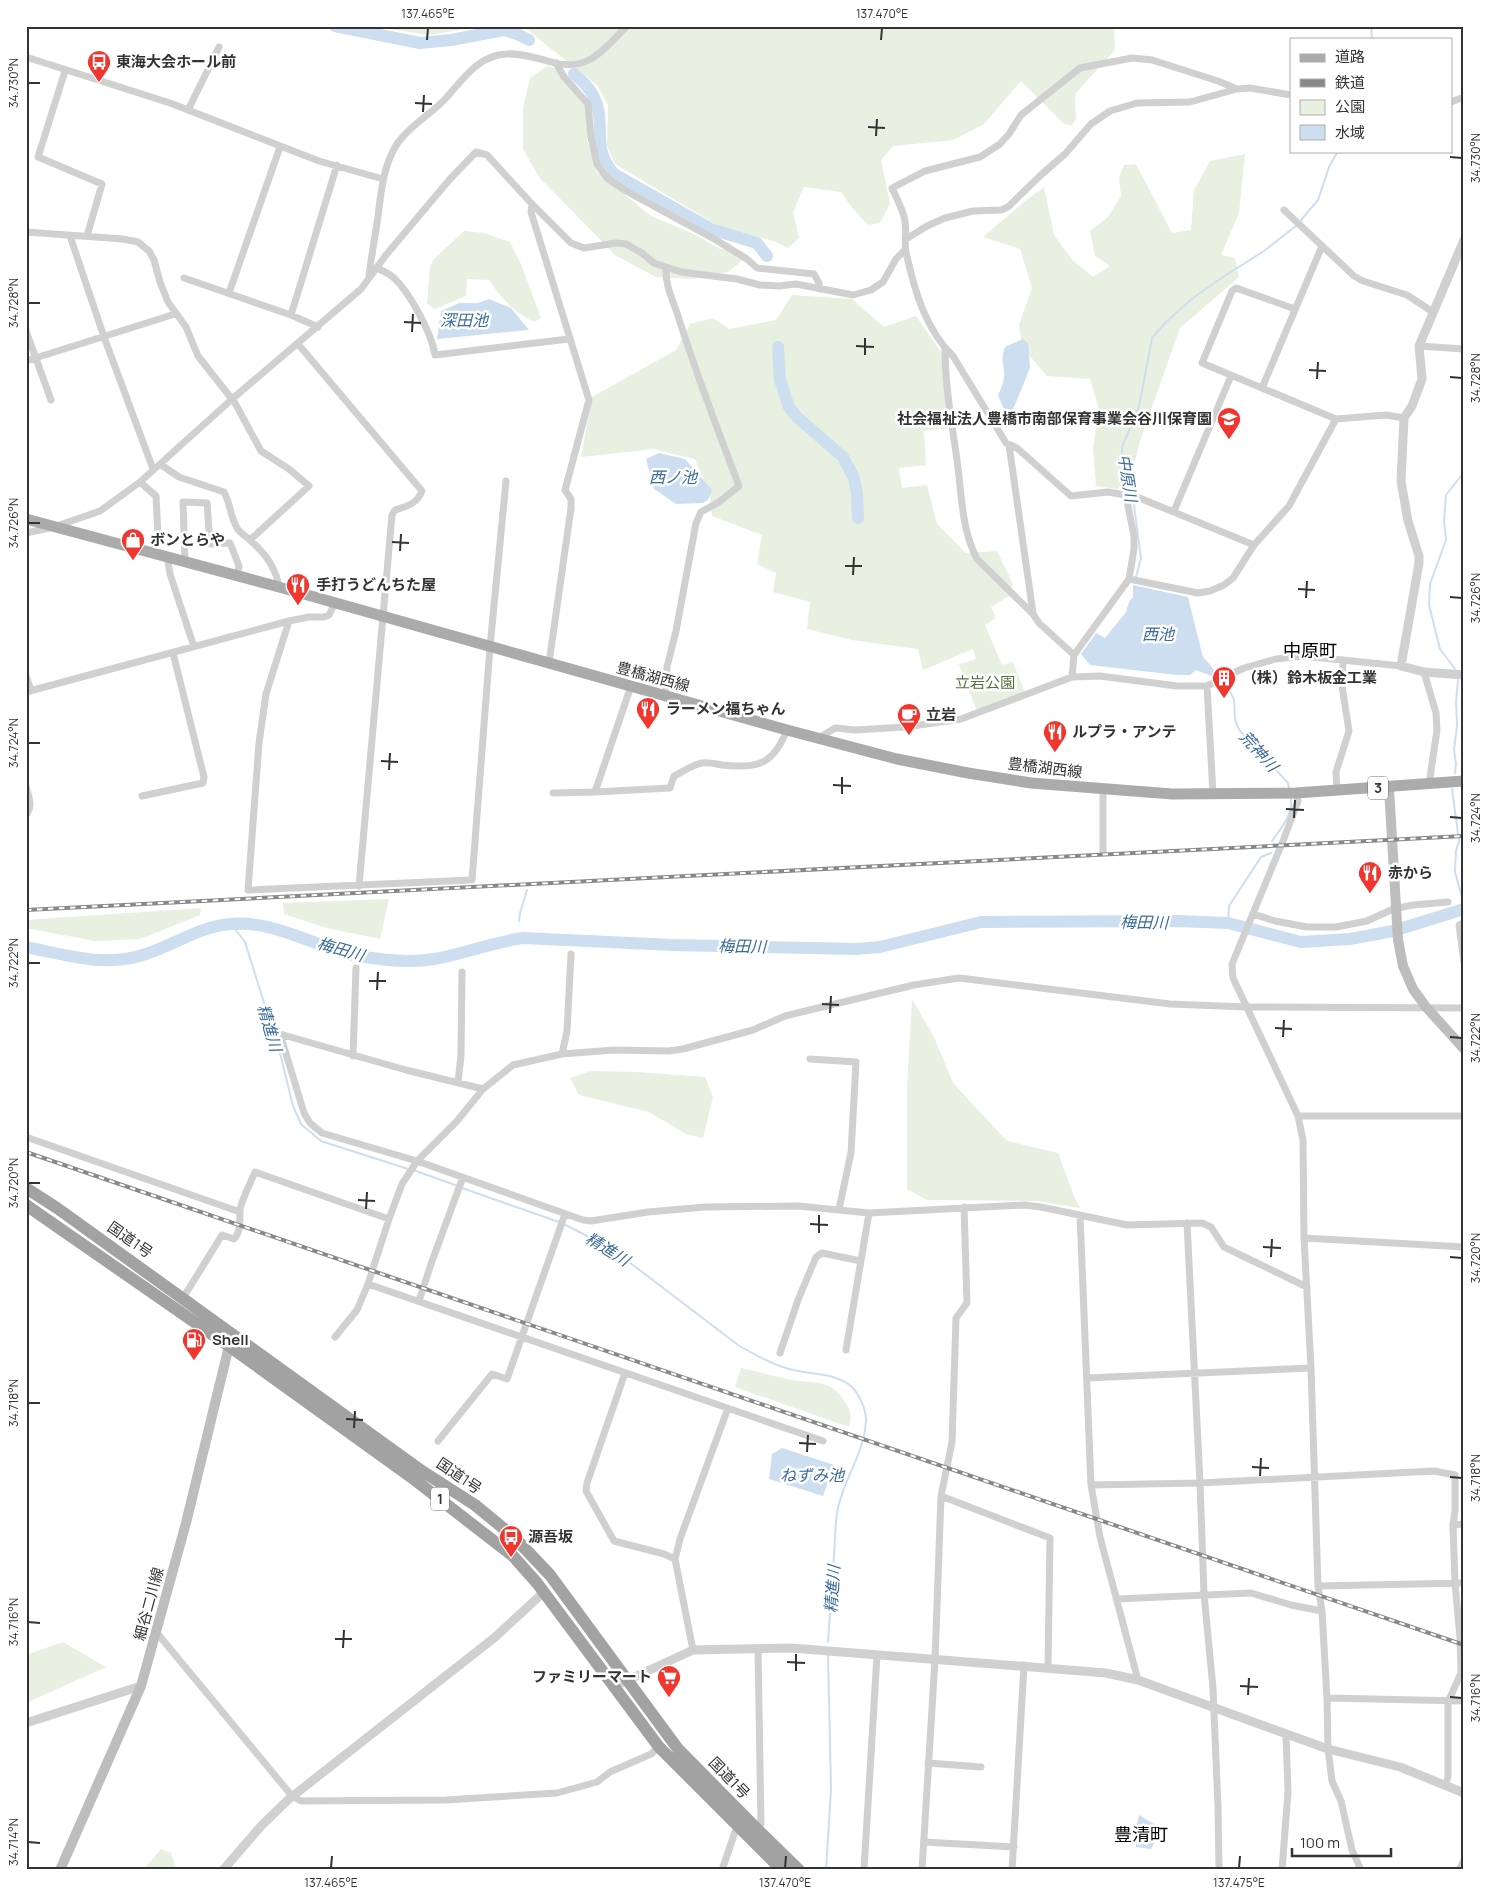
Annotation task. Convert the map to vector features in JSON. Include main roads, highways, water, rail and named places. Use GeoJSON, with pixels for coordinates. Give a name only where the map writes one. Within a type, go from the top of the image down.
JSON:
{"type":"FeatureCollection","features":[{"type":"Feature","properties":{"kind":"highway","name":"国道1号"},"geometry":{"type":"LineString","coordinates":[[26,1188],[183,1298],[233,1341],[513,1556],[620,1683],[678,1748],[799,1870]]}},
{"type":"Feature","properties":{"kind":"highway","name":"国道1号"},"geometry":{"type":"LineString","coordinates":[[26,1205],[233,1341],[422,1471],[475,1505],[514,1537],[550,1575],[659,1747],[782,1870]]}},
{"type":"Feature","properties":{"kind":"main road","name":"豊橋湖西線"},"geometry":{"type":"LineString","coordinates":[[26,519],[335,602],[787,730],[897,758],[968,773],[1031,783],[1172,794],[1337,791],[1464,781]]}},
{"type":"Feature","properties":{"kind":"main road"},"geometry":{"type":"LineString","coordinates":[[1388,788],[1398,940],[1403,966],[1413,989],[1426,1008],[1464,1049]]}},
{"type":"Feature","properties":{"kind":"main road","name":"細谷二川線"},"geometry":{"type":"LineString","coordinates":[[60,1870],[141,1686],[157,1633],[233,1341]]}},
{"type":"Feature","properties":{"kind":"water","name":"深田池"},"geometry":{"type":"Polygon","coordinates":[[[489,299],[511,308],[529,330],[437,339],[441,311],[459,303],[478,303],[489,299]]]}},
{"type":"Feature","properties":{"kind":"water"},"geometry":{"type":"Polygon","coordinates":[[[1023,339],[1028,343],[1030,368],[1015,405],[1007,418],[998,395],[1004,377],[1003,354],[1005,347],[1023,339]]]}},
{"type":"Feature","properties":{"kind":"water","name":"西ノ池"},"geometry":{"type":"Polygon","coordinates":[[[659,453],[685,459],[712,490],[708,500],[703,503],[676,504],[654,489],[646,459],[659,453]]]}},
{"type":"Feature","properties":{"kind":"water","name":"西池"},"geometry":{"type":"Polygon","coordinates":[[[1133,585],[1188,597],[1203,657],[1218,674],[1214,677],[1196,670],[1190,675],[1177,675],[1090,665],[1081,654],[1096,633],[1105,638],[1126,612],[1129,602],[1133,597],[1133,585]]]}},
{"type":"Feature","properties":{"kind":"water","name":"ねずみ池"},"geometry":{"type":"Polygon","coordinates":[[[782,1448],[834,1465],[823,1496],[769,1479],[772,1454],[782,1448]]]}},
{"type":"Feature","properties":{"kind":"water"},"geometry":{"type":"Polygon","coordinates":[[[1139,1815],[1162,1829],[1151,1849],[1136,1847],[1135,1832],[1139,1815]]]}},
{"type":"Feature","properties":{"kind":"waterway"},"geometry":{"type":"LineString","coordinates":[[335,26],[420,43],[451,40],[504,30],[529,40]]}},
{"type":"Feature","properties":{"kind":"waterway","name":"中原川"},"geometry":{"type":"LineString","coordinates":[[1371,26],[1372,38]]}},
{"type":"Feature","properties":{"kind":"waterway"},"geometry":{"type":"LineString","coordinates":[[574,74],[588,87],[594,97],[598,107],[603,154],[614,174],[711,229],[757,243],[767,256]]}},
{"type":"Feature","properties":{"kind":"waterway","name":"中原川"},"geometry":{"type":"LineString","coordinates":[[1132,494],[1129,476],[1122,455],[1122,447],[1139,407],[1152,338],[1166,322],[1193,298],[1264,251],[1296,226],[1318,200],[1329,167],[1337,152]]}},
{"type":"Feature","properties":{"kind":"waterway"},"geometry":{"type":"LineString","coordinates":[[778,347],[780,380],[789,407],[797,417],[843,457],[854,478],[858,518]]}},
{"type":"Feature","properties":{"kind":"waterway"},"geometry":{"type":"LineString","coordinates":[[1455,669],[1440,649],[1429,605],[1430,584],[1446,540],[1444,521],[1446,495],[1464,472]]}},
{"type":"Feature","properties":{"kind":"waterway","name":"中原川"},"geometry":{"type":"LineString","coordinates":[[1133,498],[1141,558],[1136,577]]}},
{"type":"Feature","properties":{"kind":"waterway"},"geometry":{"type":"LineString","coordinates":[[1455,773],[1454,750],[1457,725],[1456,702],[1458,680]]}},
{"type":"Feature","properties":{"kind":"waterway","name":"荒神川"},"geometry":{"type":"LineString","coordinates":[[1221,682],[1228,689],[1234,701],[1236,724],[1240,731],[1288,783],[1289,789]]}},
{"type":"Feature","properties":{"kind":"waterway"},"geometry":{"type":"LineString","coordinates":[[1452,789],[1459,841],[1456,851],[1455,872],[1463,901],[1462,910]]}},
{"type":"Feature","properties":{"kind":"waterway","name":"荒神川"},"geometry":{"type":"LineString","coordinates":[[1272,841],[1288,816],[1291,798]]}},
{"type":"Feature","properties":{"kind":"waterway","name":"荒神川"},"geometry":{"type":"LineString","coordinates":[[1228,923],[1229,906],[1261,857],[1271,853]]}},
{"type":"Feature","properties":{"kind":"waterway"},"geometry":{"type":"LineString","coordinates":[[519,921],[527,890]]}},
{"type":"Feature","properties":{"kind":"waterway","name":"梅田川"},"geometry":{"type":"LineString","coordinates":[[26,947],[86,959],[116,960],[146,954],[209,928],[231,924],[264,926],[359,956],[406,961],[445,957],[523,938],[673,945],[857,949],[880,947],[981,922],[1177,921],[1228,923],[1301,942],[1350,939],[1393,931],[1464,909]]}},
{"type":"Feature","properties":{"kind":"waterway","name":"精進川"},"geometry":{"type":"LineString","coordinates":[[231,924],[245,942],[281,1057],[293,1106],[301,1124],[321,1141],[408,1169]]}},
{"type":"Feature","properties":{"kind":"waterway","name":"精進川"},"geometry":{"type":"LineString","coordinates":[[413,1170],[458,1186]]}},
{"type":"Feature","properties":{"kind":"waterway","name":"精進川"},"geometry":{"type":"LineString","coordinates":[[462,1188],[559,1222]]}},
{"type":"Feature","properties":{"kind":"waterway","name":"精進川"},"geometry":{"type":"LineString","coordinates":[[564,1224],[612,1249],[744,1349],[782,1367],[837,1378],[851,1386],[857,1393],[865,1411],[865,1432],[837,1513],[828,1642]]}},
{"type":"Feature","properties":{"kind":"waterway","name":"精進川"},"geometry":{"type":"LineString","coordinates":[[826,1870],[831,1789],[828,1655]]}},
{"type":"Feature","properties":{"kind":"railway"},"geometry":{"type":"LineString","coordinates":[[26,910],[1464,836]]}},
{"type":"Feature","properties":{"kind":"railway"},"geometry":{"type":"LineString","coordinates":[[26,1152],[1464,1645]]}},
{"type":"Feature","properties":{"kind":"place","name":"東海大会ホール前"},"geometry":{"type":"Point","coordinates":[99,83]}},
{"type":"Feature","properties":{"kind":"place","name":"社会福祉法人豊橋市南部保育事業会谷川保育園"},"geometry":{"type":"Point","coordinates":[1229,440]}},
{"type":"Feature","properties":{"kind":"place","name":"ボンとらや"},"geometry":{"type":"Point","coordinates":[133,561]}},
{"type":"Feature","properties":{"kind":"place","name":"手打うどんちた屋"},"geometry":{"type":"Point","coordinates":[298,606]}},
{"type":"Feature","properties":{"kind":"place","name":"（株）鈴木板金工業"},"geometry":{"type":"Point","coordinates":[1224,699]}},
{"type":"Feature","properties":{"kind":"place","name":"ラーメン福ちゃん"},"geometry":{"type":"Point","coordinates":[648,730]}},
{"type":"Feature","properties":{"kind":"place","name":"立岩"},"geometry":{"type":"Point","coordinates":[909,736]}},
{"type":"Feature","properties":{"kind":"place","name":"ルプラ・アンテ"},"geometry":{"type":"Point","coordinates":[1055,753]}},
{"type":"Feature","properties":{"kind":"place","name":"赤から"},"geometry":{"type":"Point","coordinates":[1370,894]}},
{"type":"Feature","properties":{"kind":"place","name":"Shell"},"geometry":{"type":"Point","coordinates":[194,1361]}},
{"type":"Feature","properties":{"kind":"place","name":"源吾坂"},"geometry":{"type":"Point","coordinates":[511,1558]}},
{"type":"Feature","properties":{"kind":"place","name":"ファミリーマート"},"geometry":{"type":"Point","coordinates":[669,1698]}},
{"type":"Feature","properties":{"kind":"district","name":"中原町"},"geometry":{"type":"Point","coordinates":[1310,651]}},
{"type":"Feature","properties":{"kind":"district","name":"豊清町"},"geometry":{"type":"Point","coordinates":[1141,1835]}},
{"type":"Feature","properties":{"kind":"park label","name":"立岩公園"},"geometry":{"type":"Point","coordinates":[985,683]}}]}
